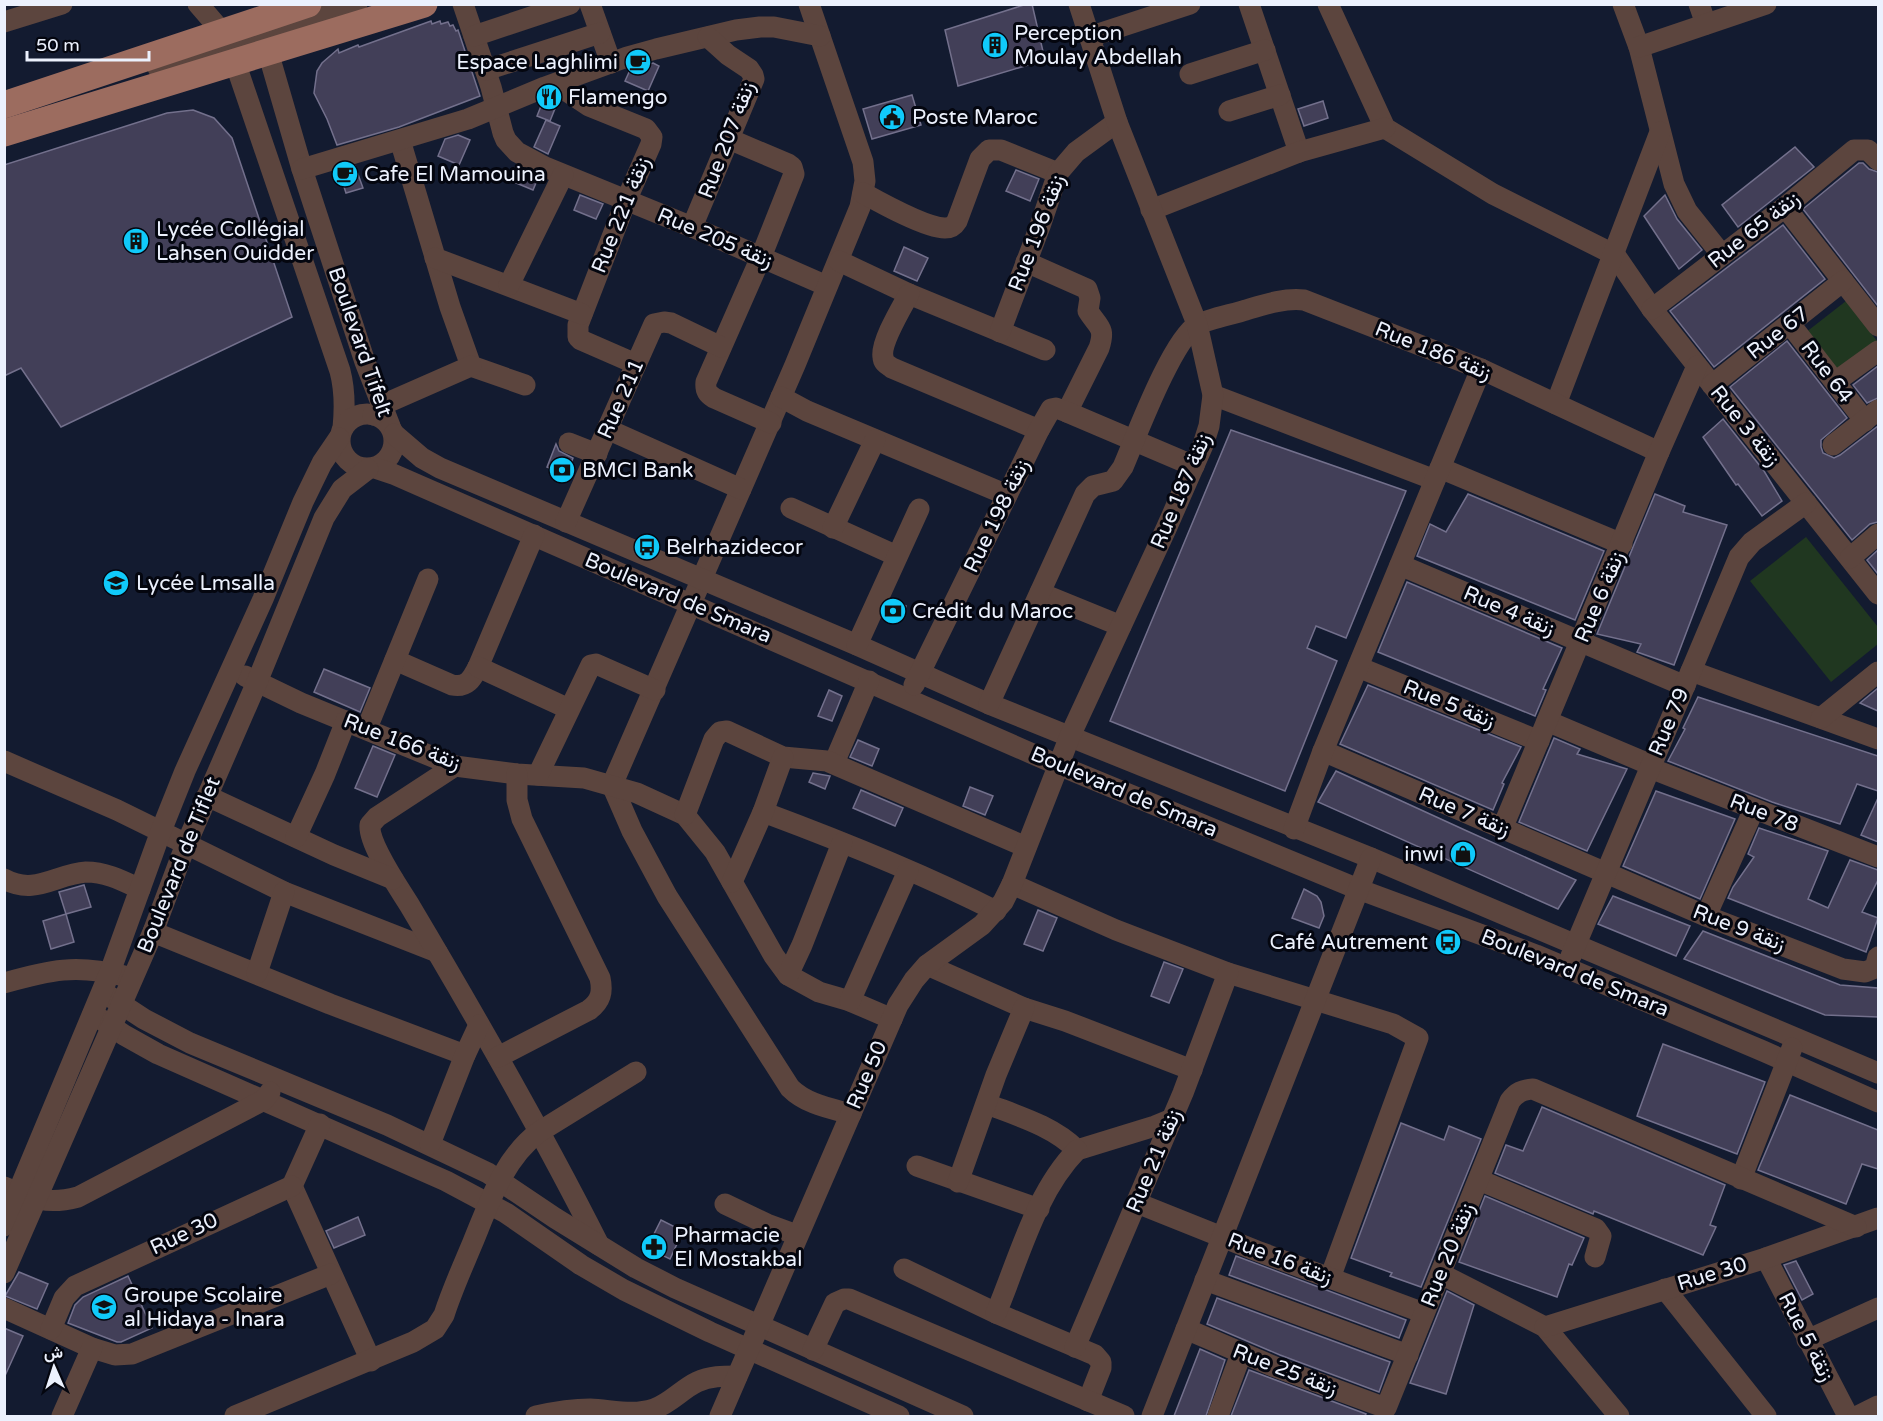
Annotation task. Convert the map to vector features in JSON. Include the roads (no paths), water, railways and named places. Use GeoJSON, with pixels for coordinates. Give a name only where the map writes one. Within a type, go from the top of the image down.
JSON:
{"type":"FeatureCollection","features":[{"type":"Feature","properties":{"kind":"main road"},"geometry":{"type":"LineString","coordinates":[[263,37],[308,4]]}},
{"type":"Feature","properties":{"kind":"main road"},"geometry":{"type":"LineString","coordinates":[[4,134],[263,37],[420,5]]}},
{"type":"Feature","properties":{"kind":"main road"},"geometry":{"type":"LineString","coordinates":[[4,105],[229,48]]}},
{"type":"Feature","properties":{"kind":"street"},"geometry":{"type":"LineString","coordinates":[[4,22],[62,4]]}},
{"type":"Feature","properties":{"kind":"street"},"geometry":{"type":"LineString","coordinates":[[198,4],[229,48]]}},
{"type":"Feature","properties":{"kind":"street"},"geometry":{"type":"LineString","coordinates":[[263,37],[357,4]]}},
{"type":"Feature","properties":{"kind":"street"},"geometry":{"type":"LineString","coordinates":[[263,37],[383,4]]}},
{"type":"Feature","properties":{"kind":"street","name":"Rue 205 زنقة"},"geometry":{"type":"LineString","coordinates":[[463,4],[486,70],[500,127],[510,146],[528,159],[563,176],[692,227],[827,286]]}},
{"type":"Feature","properties":{"kind":"street"},"geometry":{"type":"LineString","coordinates":[[474,36],[570,4]]}},
{"type":"Feature","properties":{"kind":"street"},"geometry":{"type":"LineString","coordinates":[[590,4],[611,63]]}},
{"type":"Feature","properties":{"kind":"street"},"geometry":{"type":"LineString","coordinates":[[809,4],[863,162],[865,173],[863,193],[856,220],[771,423],[612,785],[632,831],[667,896],[790,1088],[798,1096],[807,1100],[851,1114]]}},
{"type":"Feature","properties":{"kind":"street","name":"Rue 187 زنقة"},"geometry":{"type":"LineString","coordinates":[[1058,765],[1194,466],[1209,426],[1213,395],[1197,324],[1117,122],[1079,4]]}},
{"type":"Feature","properties":{"kind":"street"},"geometry":{"type":"LineString","coordinates":[[1089,38],[1190,4]]}},
{"type":"Feature","properties":{"kind":"street"},"geometry":{"type":"LineString","coordinates":[[1249,4],[1299,152]]}},
{"type":"Feature","properties":{"kind":"street"},"geometry":{"type":"LineString","coordinates":[[1328,4],[1385,128],[1493,194],[1615,255]]}},
{"type":"Feature","properties":{"kind":"street"},"geometry":{"type":"LineString","coordinates":[[1623,4],[1639,47],[1660,132],[1680,199],[1722,255]]}},
{"type":"Feature","properties":{"kind":"street"},"geometry":{"type":"LineString","coordinates":[[1639,47],[1702,14],[1766,4]]}},
{"type":"Feature","properties":{"kind":"street"},"geometry":{"type":"LineString","coordinates":[[302,169],[437,130],[611,63],[656,49],[760,27],[774,27],[820,36]]}},
{"type":"Feature","properties":{"kind":"street"},"geometry":{"type":"LineString","coordinates":[[486,70],[600,33]]}},
{"type":"Feature","properties":{"kind":"street","name":"Boulevard Tifelt"},"geometry":{"type":"LineString","coordinates":[[263,37],[302,169],[385,420]]}},
{"type":"Feature","properties":{"kind":"street","name":"Rue 207 زنقة"},"geometry":{"type":"LineString","coordinates":[[692,227],[753,83],[753,75],[749,69],[728,55],[708,37]]}},
{"type":"Feature","properties":{"kind":"street"},"geometry":{"type":"LineString","coordinates":[[4,117],[229,48]]}},
{"type":"Feature","properties":{"kind":"street"},"geometry":{"type":"LineString","coordinates":[[4,124],[229,48]]}},
{"type":"Feature","properties":{"kind":"street","name":"Boulevard Tifelt"},"geometry":{"type":"LineString","coordinates":[[229,48],[340,371],[344,385],[345,406],[341,433]]}},
{"type":"Feature","properties":{"kind":"street"},"geometry":{"type":"LineString","coordinates":[[1190,74],[1265,50]]}},
{"type":"Feature","properties":{"kind":"street","name":"Rue 221 زنقة"},"geometry":{"type":"LineString","coordinates":[[556,84],[589,106],[651,133],[651,144],[626,201],[577,332],[581,340],[636,364]]}},
{"type":"Feature","properties":{"kind":"street"},"geometry":{"type":"LineString","coordinates":[[1229,111],[1280,95]]}},
{"type":"Feature","properties":{"kind":"street","name":"Rue 196 زنقة"},"geometry":{"type":"LineString","coordinates":[[1000,332],[1058,172],[1076,152],[1117,122]]}},
{"type":"Feature","properties":{"kind":"street"},"geometry":{"type":"LineString","coordinates":[[1151,210],[1299,152],[1385,128]]}},
{"type":"Feature","properties":{"kind":"street"},"geometry":{"type":"LineString","coordinates":[[1556,404],[1615,255],[1660,132]]}},
{"type":"Feature","properties":{"kind":"street"},"geometry":{"type":"LineString","coordinates":[[729,139],[788,164],[794,170],[761,257],[706,382],[707,392],[714,398],[771,423]]}},
{"type":"Feature","properties":{"kind":"street"},"geometry":{"type":"LineString","coordinates":[[400,140],[465,355],[471,366],[525,385]]}},
{"type":"Feature","properties":{"kind":"street","name":"Rue 65 زنقة"},"geometry":{"type":"LineString","coordinates":[[1652,309],[1785,207],[1854,150],[1860,148],[1868,150],[1878,160]]}},
{"type":"Feature","properties":{"kind":"street"},"geometry":{"type":"LineString","coordinates":[[863,193],[912,217],[948,228],[957,221],[980,159],[989,150],[1001,150],[1058,172]]}},
{"type":"Feature","properties":{"kind":"street"},"geometry":{"type":"LineString","coordinates":[[509,285],[563,176]]}},
{"type":"Feature","properties":{"kind":"street"},"geometry":{"type":"LineString","coordinates":[[1785,207],[1878,326]]}},
{"type":"Feature","properties":{"kind":"street","name":"Rue 3 زنقة"},"geometry":{"type":"LineString","coordinates":[[1615,255],[1652,309],[1878,594]]}},
{"type":"Feature","properties":{"kind":"street"},"geometry":{"type":"LineString","coordinates":[[435,258],[582,314]]}},
{"type":"Feature","properties":{"kind":"street"},"geometry":{"type":"LineString","coordinates":[[839,261],[909,294],[1045,350]]}},
{"type":"Feature","properties":{"kind":"street","name":"Rue 198 زنقة"},"geometry":{"type":"LineString","coordinates":[[908,699],[1039,430],[1050,411],[1061,410],[1102,340],[1100,325],[1088,311],[1089,293],[1082,285],[1026,262]]}},
{"type":"Feature","properties":{"kind":"street","name":"Rue 67"},"geometry":{"type":"LineString","coordinates":[[1712,385],[1844,281]]}},
{"type":"Feature","properties":{"kind":"street"},"geometry":{"type":"LineString","coordinates":[[909,294],[885,344],[882,357],[885,363],[1039,430]]}},
{"type":"Feature","properties":{"kind":"street","name":"Rue 186 زنقة"},"geometry":{"type":"LineString","coordinates":[[1197,324],[1275,302],[1304,300],[1481,369],[1659,452]]}},
{"type":"Feature","properties":{"kind":"street","name":"Rue 211"},"geometry":{"type":"LineString","coordinates":[[566,522],[654,324],[671,323],[721,347]]}},
{"type":"Feature","properties":{"kind":"street"},"geometry":{"type":"LineString","coordinates":[[990,704],[1085,494],[1093,486],[1115,478],[1124,467],[1167,367],[1182,341],[1197,324]]}},
{"type":"Feature","properties":{"kind":"street","name":"Rue 64"},"geometry":{"type":"LineString","coordinates":[[1790,324],[1835,382],[1872,415]]}},
{"type":"Feature","properties":{"kind":"street"},"geometry":{"type":"LineString","coordinates":[[1835,382],[1878,351]]}},
{"type":"Feature","properties":{"kind":"street"},"geometry":{"type":"LineString","coordinates":[[385,420],[393,448],[391,455],[381,465],[371,468],[360,468],[347,460],[342,454],[341,433],[352,418],[366,414],[385,420],[471,366]]}},
{"type":"Feature","properties":{"kind":"street","name":"Rue 6 زنقة"},"geometry":{"type":"LineString","coordinates":[[1502,829],[1697,366]]}},
{"type":"Feature","properties":{"kind":"street"},"geometry":{"type":"LineString","coordinates":[[1294,829],[1323,751],[1481,369]]}},
{"type":"Feature","properties":{"kind":"street"},"geometry":{"type":"LineString","coordinates":[[1213,395],[1438,474],[1622,544]]}},
{"type":"Feature","properties":{"kind":"street"},"geometry":{"type":"LineString","coordinates":[[781,397],[807,411],[1007,495]]}},
{"type":"Feature","properties":{"kind":"street"},"geometry":{"type":"LineString","coordinates":[[1061,410],[1194,466]]}},
{"type":"Feature","properties":{"kind":"street"},"geometry":{"type":"LineString","coordinates":[[1833,445],[1872,415]]}},
{"type":"Feature","properties":{"kind":"street","name":"Boulevard de Smara"},"geometry":{"type":"LineString","coordinates":[[385,420],[422,458],[440,468],[990,704],[1294,829],[1371,858],[1878,1073]]}},
{"type":"Feature","properties":{"kind":"street"},"geometry":{"type":"LineString","coordinates":[[607,429],[741,489]]}},
{"type":"Feature","properties":{"kind":"street","name":"Boulevard de Tiflet"},"geometry":{"type":"LineString","coordinates":[[4,1273],[20,1193],[106,982],[161,831],[317,472],[341,433]]}},
{"type":"Feature","properties":{"kind":"street"},"geometry":{"type":"LineString","coordinates":[[833,528],[875,440]]}},
{"type":"Feature","properties":{"kind":"street"},"geometry":{"type":"LineString","coordinates":[[569,443],[597,454]]}},
{"type":"Feature","properties":{"kind":"street","name":"Boulevard de Tiflet"},"geometry":{"type":"LineString","coordinates":[[4,1226],[122,1005],[207,796],[333,501],[342,489],[371,468]]}},
{"type":"Feature","properties":{"kind":"street","name":"Boulevard de Smara"},"geometry":{"type":"LineString","coordinates":[[371,468],[393,474],[1058,765],[1358,890],[1566,967],[1878,1102]]}},
{"type":"Feature","properties":{"kind":"street","name":"Rue 79"},"geometry":{"type":"LineString","coordinates":[[1566,967],[1739,557],[1752,542],[1806,503]]}},
{"type":"Feature","properties":{"kind":"street"},"geometry":{"type":"LineString","coordinates":[[791,508],[897,556]]}},
{"type":"Feature","properties":{"kind":"street"},"geometry":{"type":"LineString","coordinates":[[857,645],[919,509]]}},
{"type":"Feature","properties":{"kind":"street"},"geometry":{"type":"LineString","coordinates":[[1850,558],[1878,534]]}},
{"type":"Feature","properties":{"kind":"street"},"geometry":{"type":"LineString","coordinates":[[394,660],[458,687],[468,683],[478,667],[534,535]]}},
{"type":"Feature","properties":{"kind":"street","name":"Rue 4 زنقة"},"geometry":{"type":"LineString","coordinates":[[1400,565],[1581,642],[1688,678],[1821,718],[1878,739]]}},
{"type":"Feature","properties":{"kind":"street"},"geometry":{"type":"LineString","coordinates":[[367,728],[428,579]]}},
{"type":"Feature","properties":{"kind":"street"},"geometry":{"type":"LineString","coordinates":[[1040,593],[1121,626]]}},
{"type":"Feature","properties":{"kind":"street"},"geometry":{"type":"LineString","coordinates":[[538,775],[587,669],[593,664],[655,690]]}},
{"type":"Feature","properties":{"kind":"street"},"geometry":{"type":"LineString","coordinates":[[478,667],[569,709]]}},
{"type":"Feature","properties":{"kind":"street","name":"Rue 5 زنقة"},"geometry":{"type":"LineString","coordinates":[[1358,667],[1539,741]]}},
{"type":"Feature","properties":{"kind":"street","name":"Rue 166 زنقة"},"geometry":{"type":"LineString","coordinates":[[230,669],[346,721],[455,766],[517,774],[577,777],[612,785],[655,800],[685,815]]}},
{"type":"Feature","properties":{"kind":"street"},"geometry":{"type":"LineString","coordinates":[[1821,718],[1878,672]]}},
{"type":"Feature","properties":{"kind":"street"},"geometry":{"type":"LineString","coordinates":[[834,763],[869,681]]}},
{"type":"Feature","properties":{"kind":"street"},"geometry":{"type":"LineString","coordinates":[[296,837],[346,721]]}},
{"type":"Feature","properties":{"kind":"street","name":"Rue 78"},"geometry":{"type":"LineString","coordinates":[[1547,721],[1754,809],[1878,857]]}},
{"type":"Feature","properties":{"kind":"street"},"geometry":{"type":"LineString","coordinates":[[892,1019],[850,1001],[819,992],[788,975],[774,956],[710,846],[685,815],[714,739],[720,732],[732,733],[783,757],[819,759],[834,763],[1026,847]]}},
{"type":"Feature","properties":{"kind":"street","name":"Rue 7 زنقة"},"geometry":{"type":"LineString","coordinates":[[1323,751],[1605,873]]}},
{"type":"Feature","properties":{"kind":"street"},"geometry":{"type":"LineString","coordinates":[[732,882],[763,812],[783,757]]}},
{"type":"Feature","properties":{"kind":"street"},"geometry":{"type":"LineString","coordinates":[[7,765],[87,796],[284,892],[437,952]]}},
{"type":"Feature","properties":{"kind":"street","name":"Rue 50"},"geometry":{"type":"LineString","coordinates":[[720,1416],[797,1235],[906,992],[927,965],[996,911],[1012,884],[1058,765]]}},
{"type":"Feature","properties":{"kind":"street"},"geometry":{"type":"LineString","coordinates":[[455,766],[383,812],[370,825],[370,835],[393,879],[498,1057],[599,1246]]}},
{"type":"Feature","properties":{"kind":"street"},"geometry":{"type":"LineString","coordinates":[[498,1057],[589,1010],[600,999],[602,993],[600,978],[592,960],[522,819],[517,800],[517,774]]}},
{"type":"Feature","properties":{"kind":"street"},"geometry":{"type":"LineString","coordinates":[[207,796],[393,879]]}},
{"type":"Feature","properties":{"kind":"street"},"geometry":{"type":"LineString","coordinates":[[1706,916],[1754,809]]}},
{"type":"Feature","properties":{"kind":"street"},"geometry":{"type":"LineString","coordinates":[[763,812],[963,894],[996,911]]}},
{"type":"Feature","properties":{"kind":"street"},"geometry":{"type":"LineString","coordinates":[[788,975],[842,843]]}},
{"type":"Feature","properties":{"kind":"street"},"geometry":{"type":"LineString","coordinates":[[1152,1416],[1371,858]]}},
{"type":"Feature","properties":{"kind":"street"},"geometry":{"type":"LineString","coordinates":[[850,1001],[908,871]]}},
{"type":"Feature","properties":{"kind":"street"},"geometry":{"type":"LineString","coordinates":[[4,879],[25,886],[43,884],[73,874],[93,872],[115,878],[140,889]]}},
{"type":"Feature","properties":{"kind":"street","name":"Rue 9 زنقة"},"geometry":{"type":"LineString","coordinates":[[1605,873],[1706,916],[1843,969],[1865,972],[1877,962]]}},
{"type":"Feature","properties":{"kind":"street"},"geometry":{"type":"LineString","coordinates":[[1012,884],[1116,930],[1228,973],[1393,1024],[1418,1038],[1330,1278]]}},
{"type":"Feature","properties":{"kind":"street"},"geometry":{"type":"LineString","coordinates":[[257,973],[284,892]]}},
{"type":"Feature","properties":{"kind":"street"},"geometry":{"type":"LineString","coordinates":[[153,932],[330,1004],[465,1055]]}},
{"type":"Feature","properties":{"kind":"street"},"geometry":{"type":"LineString","coordinates":[[927,965],[1024,1008],[1192,1070]]}},
{"type":"Feature","properties":{"kind":"street"},"geometry":{"type":"LineString","coordinates":[[4,983],[58,969],[90,969],[106,982],[122,1005],[190,1044],[430,1144],[501,1181],[599,1246],[675,1288],[963,1416]]}},
{"type":"Feature","properties":{"kind":"street","name":"Rue 21 زنقة"},"geometry":{"type":"LineString","coordinates":[[1075,1347],[1172,1119],[1228,973]]}},
{"type":"Feature","properties":{"kind":"street"},"geometry":{"type":"LineString","coordinates":[[106,982],[133,978]]}},
{"type":"Feature","properties":{"kind":"street"},"geometry":{"type":"LineString","coordinates":[[958,1182],[1008,1045],[1024,1008]]}},
{"type":"Feature","properties":{"kind":"street"},"geometry":{"type":"LineString","coordinates":[[93,1014],[158,1054],[418,1168],[489,1204],[609,1282],[650,1304],[899,1416]]}},
{"type":"Feature","properties":{"kind":"street"},"geometry":{"type":"LineString","coordinates":[[430,1144],[479,1025]]}},
{"type":"Feature","properties":{"kind":"street"},"geometry":{"type":"LineString","coordinates":[[1795,1038],[1741,1179],[1856,1227]]}},
{"type":"Feature","properties":{"kind":"street"},"geometry":{"type":"LineString","coordinates":[[235,1416],[371,1361],[425,1336],[438,1325],[489,1204],[514,1156],[528,1140],[539,1132],[636,1072]]}},
{"type":"Feature","properties":{"kind":"street"},"geometry":{"type":"LineString","coordinates":[[20,1193],[60,1202],[78,1197],[264,1100],[277,1079]]}},
{"type":"Feature","properties":{"kind":"street","name":"Rue 20 زنقة"},"geometry":{"type":"LineString","coordinates":[[1386,1408],[1510,1101],[1521,1090],[1533,1089],[1741,1179]]}},
{"type":"Feature","properties":{"kind":"street"},"geometry":{"type":"LineString","coordinates":[[987,1104],[1062,1137],[1077,1150]]}},
{"type":"Feature","properties":{"kind":"street"},"geometry":{"type":"LineString","coordinates":[[996,1313],[1039,1209],[1057,1174],[1077,1150],[1172,1119]]}},
{"type":"Feature","properties":{"kind":"street"},"geometry":{"type":"LineString","coordinates":[[320,1124],[292,1186],[371,1361]]}},
{"type":"Feature","properties":{"kind":"street"},"geometry":{"type":"LineString","coordinates":[[917,1166],[1039,1209]]}},
{"type":"Feature","properties":{"kind":"street"},"geometry":{"type":"LineString","coordinates":[[1479,1180],[1596,1228],[1601,1236],[1595,1257]]}},
{"type":"Feature","properties":{"kind":"street","name":"Rue 30"},"geometry":{"type":"LineString","coordinates":[[51,1329],[64,1298],[72,1288],[292,1186]]}},
{"type":"Feature","properties":{"kind":"street","name":"Rue 16 زنقة"},"geometry":{"type":"LineString","coordinates":[[1137,1203],[1424,1313]]}},
{"type":"Feature","properties":{"kind":"street"},"geometry":{"type":"LineString","coordinates":[[725,1204],[797,1235]]}},
{"type":"Feature","properties":{"kind":"street","name":"Rue 30"},"geometry":{"type":"LineString","coordinates":[[1545,1327],[1766,1258],[1878,1218]]}},
{"type":"Feature","properties":{"kind":"street","name":"Rue 5 زنقة"},"geometry":{"type":"LineString","coordinates":[[1766,1258],[1806,1340],[1848,1416]]}},
{"type":"Feature","properties":{"kind":"street"},"geometry":{"type":"LineString","coordinates":[[904,1269],[996,1313],[1095,1355],[1101,1362],[1101,1368],[1088,1401]]}},
{"type":"Feature","properties":{"kind":"street"},"geometry":{"type":"LineString","coordinates":[[4,1308],[92,1348],[115,1355],[132,1354],[331,1274]]}},
{"type":"Feature","properties":{"kind":"street"},"geometry":{"type":"LineString","coordinates":[[1441,1274],[1545,1327],[1619,1416]]}},
{"type":"Feature","properties":{"kind":"street"},"geometry":{"type":"LineString","coordinates":[[1206,1280],[1408,1354]]}},
{"type":"Feature","properties":{"kind":"street"},"geometry":{"type":"LineString","coordinates":[[1665,1288],[1766,1416]]}},
{"type":"Feature","properties":{"kind":"street"},"geometry":{"type":"LineString","coordinates":[[813,1350],[835,1303],[849,1299],[1124,1416]]}},
{"type":"Feature","properties":{"kind":"street"},"geometry":{"type":"LineString","coordinates":[[1806,1340],[1878,1308]]}},
{"type":"Feature","properties":{"kind":"street","name":"Rue 25 زنقة"},"geometry":{"type":"LineString","coordinates":[[1186,1329],[1241,1354],[1386,1408]]}},
{"type":"Feature","properties":{"kind":"street"},"geometry":{"type":"LineString","coordinates":[[62,1416],[92,1348]]}},
{"type":"Feature","properties":{"kind":"street"},"geometry":{"type":"LineString","coordinates":[[1218,1416],[1241,1354]]}},
{"type":"Feature","properties":{"kind":"street"},"geometry":{"type":"LineString","coordinates":[[536,1416],[567,1410],[590,1409],[629,1413],[653,1409],[668,1402],[695,1382],[718,1376],[737,1376]]}},
{"type":"Feature","properties":{"kind":"street"},"geometry":{"type":"LineString","coordinates":[[1858,1416],[1878,1406]]}},
{"type":"Feature","properties":{"kind":"place","name":"Perception Moulay Abdellah"},"geometry":{"type":"Point","coordinates":[995,45]}},
{"type":"Feature","properties":{"kind":"place","name":"Espace Laghlimi"},"geometry":{"type":"Point","coordinates":[638,62]}},
{"type":"Feature","properties":{"kind":"place","name":"Flamengo"},"geometry":{"type":"Point","coordinates":[549,97]}},
{"type":"Feature","properties":{"kind":"place","name":"Poste Maroc"},"geometry":{"type":"Point","coordinates":[892,117]}},
{"type":"Feature","properties":{"kind":"place","name":"Cafe El Mamouina"},"geometry":{"type":"Point","coordinates":[345,174]}},
{"type":"Feature","properties":{"kind":"place","name":"Lycée Collégial Lahsen Ouidder"},"geometry":{"type":"Point","coordinates":[136,241]}},
{"type":"Feature","properties":{"kind":"place","name":"BMCI Bank"},"geometry":{"type":"Point","coordinates":[562,470]}},
{"type":"Feature","properties":{"kind":"place","name":"Belrhazidecor"},"geometry":{"type":"Point","coordinates":[647,547]}},
{"type":"Feature","properties":{"kind":"place","name":"Lycée Lmsalla"},"geometry":{"type":"Point","coordinates":[116,583]}},
{"type":"Feature","properties":{"kind":"place","name":"Crédit du Maroc"},"geometry":{"type":"Point","coordinates":[893,611]}},
{"type":"Feature","properties":{"kind":"place","name":"inwi"},"geometry":{"type":"Point","coordinates":[1463,854]}},
{"type":"Feature","properties":{"kind":"place","name":"Café Autrement"},"geometry":{"type":"Point","coordinates":[1448,942]}},
{"type":"Feature","properties":{"kind":"place","name":"Pharmacie El Mostakbal"},"geometry":{"type":"Point","coordinates":[654,1247]}},
{"type":"Feature","properties":{"kind":"place","name":"Groupe Scolaire al Hidaya - Inara"},"geometry":{"type":"Point","coordinates":[104,1307]}}]}
